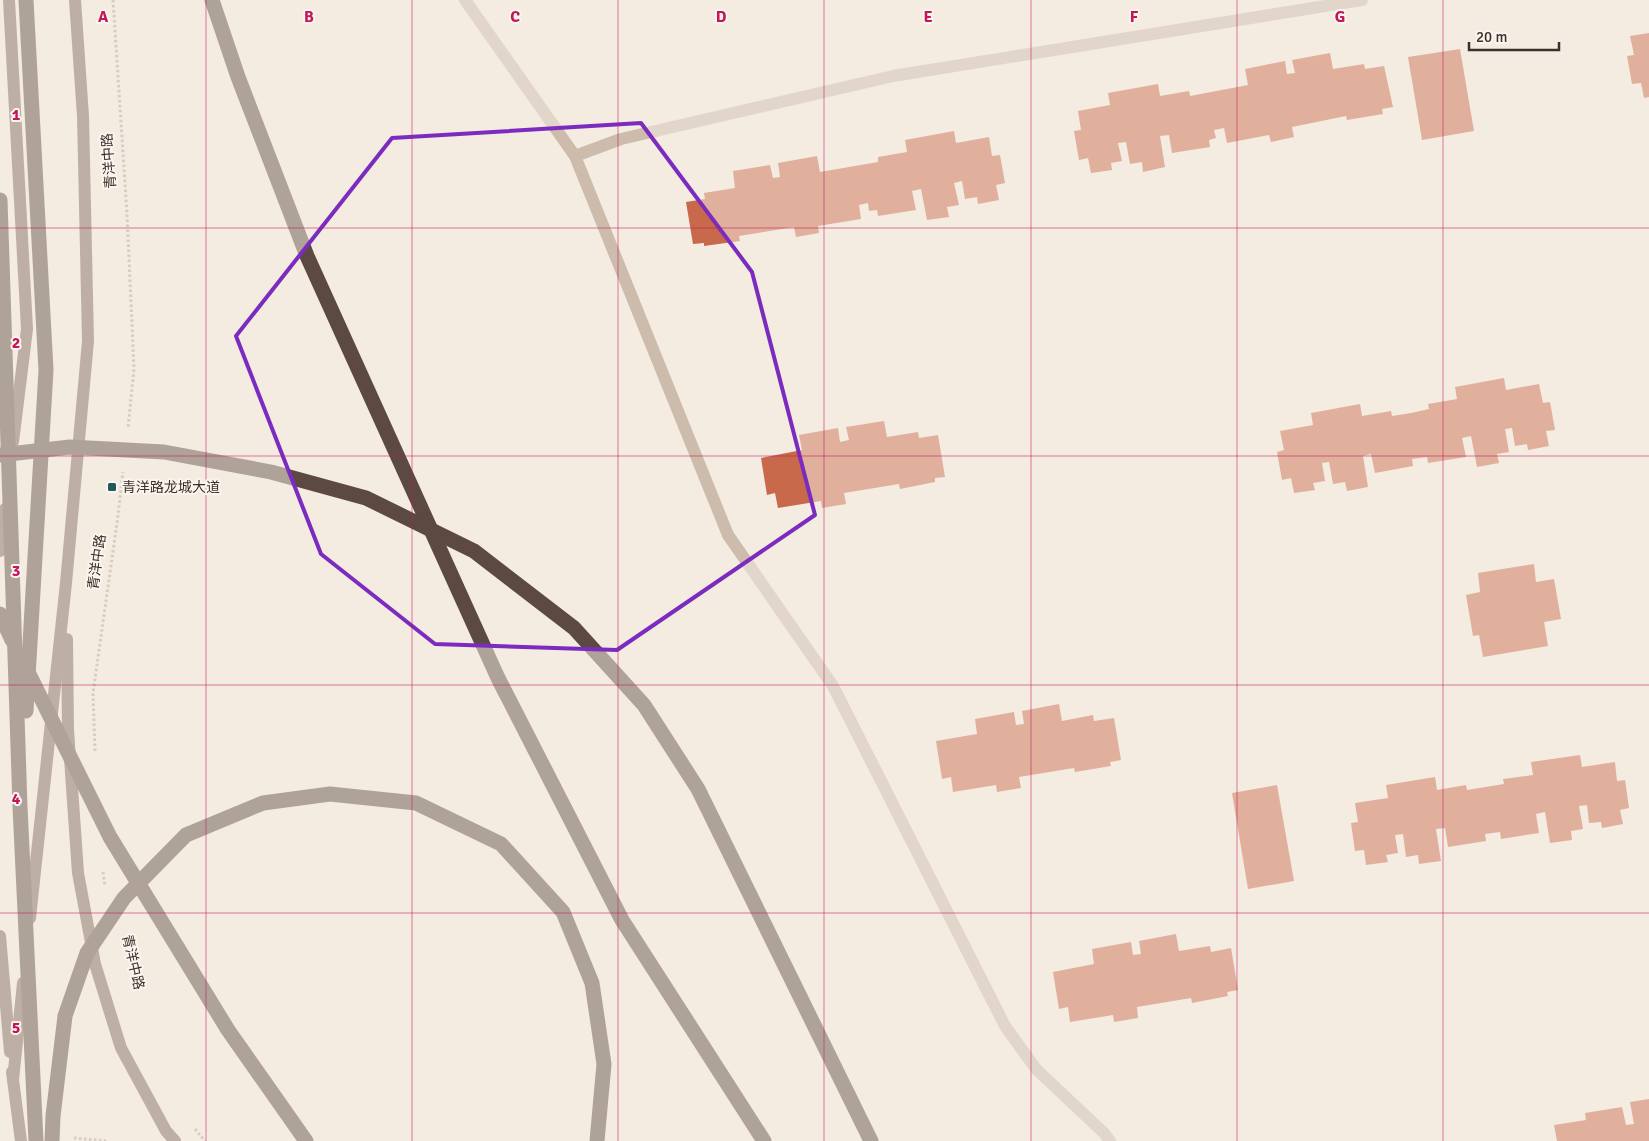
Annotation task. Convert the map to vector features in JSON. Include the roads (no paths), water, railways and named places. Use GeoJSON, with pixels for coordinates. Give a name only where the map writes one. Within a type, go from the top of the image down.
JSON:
{"type":"FeatureCollection","features":[{"type":"Feature","properties":{"kind":"highway"},"geometry":{"type":"LineString","coordinates":[[20,807],[46,370],[26,0]]}},
{"type":"Feature","properties":{"kind":"highway"},"geometry":{"type":"LineString","coordinates":[[212,0],[238,76],[307,256],[498,678],[622,920],[764,1141]]}},
{"type":"Feature","properties":{"kind":"highway"},"geometry":{"type":"LineString","coordinates":[[0,200],[20,807],[36,1141]]}},
{"type":"Feature","properties":{"kind":"highway"},"geometry":{"type":"LineString","coordinates":[[0,455],[70,447],[164,452],[271,472],[366,498],[474,551],[574,628],[644,705],[698,789],[871,1141]]}},
{"type":"Feature","properties":{"kind":"highway"},"geometry":{"type":"LineString","coordinates":[[0,614],[110,837],[228,1030],[306,1141]]}},
{"type":"Feature","properties":{"kind":"highway"},"geometry":{"type":"LineString","coordinates":[[52,1141],[52,1116],[65,1016],[86,954],[124,898],[186,835],[263,803],[330,794],[416,803],[501,844],[563,912],[592,983],[604,1064],[597,1141]]}},
{"type":"Feature","properties":{"kind":"main road"},"geometry":{"type":"LineString","coordinates":[[0,551],[27,329],[9,0]]}},
{"type":"Feature","properties":{"kind":"main road"},"geometry":{"type":"LineString","coordinates":[[13,1080],[66,583],[88,341],[83,116],[74,0]]}},
{"type":"Feature","properties":{"kind":"main road"},"geometry":{"type":"LineString","coordinates":[[66,583],[68,730],[78,873],[95,964],[121,1048],[166,1131],[175,1141]]}},
{"type":"Feature","properties":{"kind":"main road"},"geometry":{"type":"LineString","coordinates":[[0,936],[13,1080],[21,1141]]}},
{"type":"Feature","properties":{"kind":"lane"},"geometry":{"type":"LineString","coordinates":[[465,0],[575,156],[728,535],[833,686],[1005,1026],[1036,1069],[1104,1132],[1110,1141]]}},
{"type":"Feature","properties":{"kind":"lane"},"geometry":{"type":"LineString","coordinates":[[575,156],[621,139],[893,76],[1362,0]]}},
{"type":"Feature","properties":{"kind":"place","name":"青洋路龙城大道"},"geometry":{"type":"Point","coordinates":[112,487]}}]}
